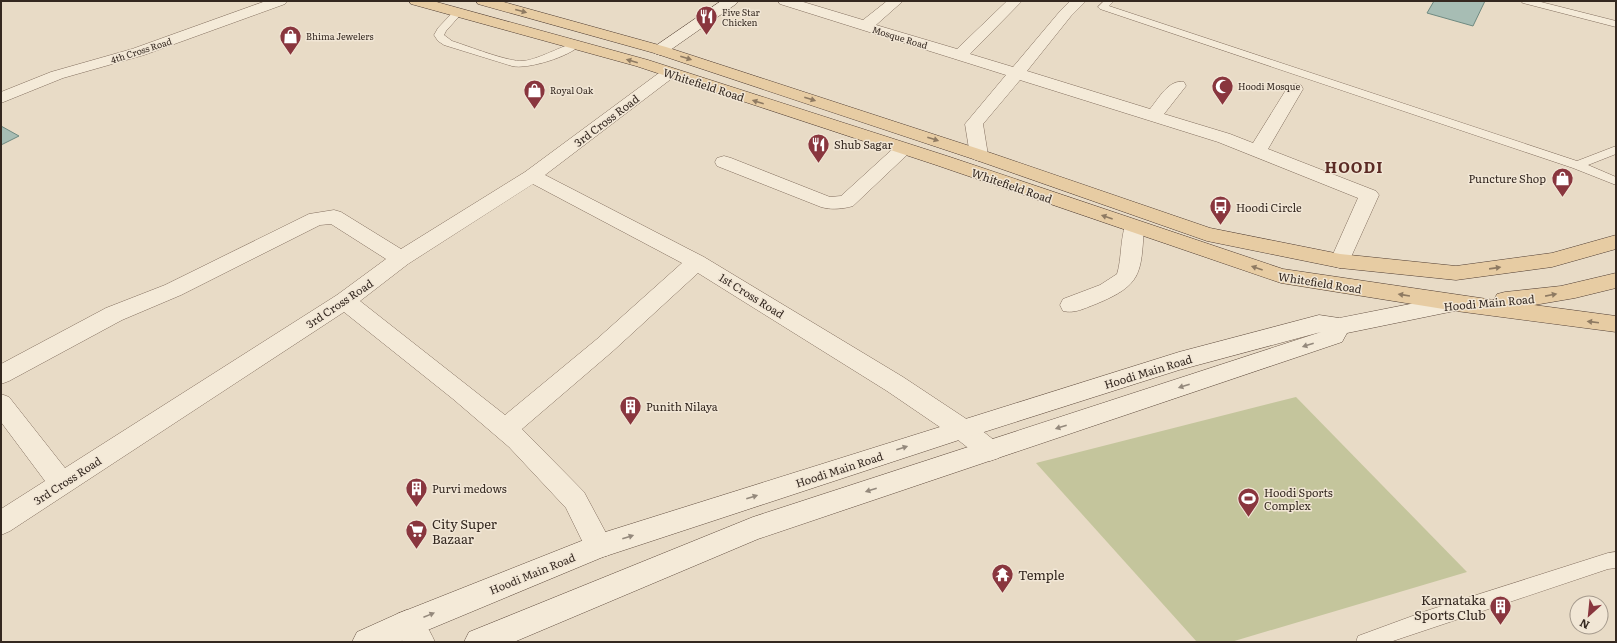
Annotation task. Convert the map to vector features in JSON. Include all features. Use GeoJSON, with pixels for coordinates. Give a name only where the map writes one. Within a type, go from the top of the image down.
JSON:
{"type":"FeatureCollection","features":[{"type":"Feature","properties":{"kind":"main road","name":"Whitefield Road"},"geometry":{"type":"LineString","coordinates":[[416,1],[669,72],[943,161],[1281,276],[1456,303],[1616,324]]}},
{"type":"Feature","properties":{"kind":"main road","name":"Whitefield Road"},"geometry":{"type":"LineString","coordinates":[[483,1],[660,50],[979,154],[1207,234],[1340,261],[1456,273],[1552,260],[1616,242]]}},
{"type":"Feature","properties":{"kind":"main road","name":"Hoodi Main Road"},"geometry":{"type":"LineString","coordinates":[[1456,303],[1535,298],[1616,280]]}},
{"type":"Feature","properties":{"kind":"street","name":"4th Cross Road"},"geometry":{"type":"LineString","coordinates":[[1,98],[57,76],[138,52],[280,1]]}},
{"type":"Feature","properties":{"kind":"street"},"geometry":{"type":"LineString","coordinates":[[660,50],[731,1]]}},
{"type":"Feature","properties":{"kind":"street","name":"Mosque Road"},"geometry":{"type":"LineString","coordinates":[[785,1],[1224,138],[1369,195],[1340,261]]}},
{"type":"Feature","properties":{"kind":"street"},"geometry":{"type":"LineString","coordinates":[[865,26],[896,1]]}},
{"type":"Feature","properties":{"kind":"street"},"geometry":{"type":"LineString","coordinates":[[960,55],[1015,1]]}},
{"type":"Feature","properties":{"kind":"street"},"geometry":{"type":"LineString","coordinates":[[979,154],[974,124],[1066,13],[1079,1]]}},
{"type":"Feature","properties":{"kind":"street","name":"3rd Cross Road"},"geometry":{"type":"LineString","coordinates":[[1,523],[345,301],[401,259],[532,176],[669,72]]}},
{"type":"Feature","properties":{"kind":"street"},"geometry":{"type":"LineString","coordinates":[[1153,116],[1178,86]]}},
{"type":"Feature","properties":{"kind":"street"},"geometry":{"type":"LineString","coordinates":[[1257,151],[1295,89]]}},
{"type":"Feature","properties":{"kind":"street"},"geometry":{"type":"LineString","coordinates":[[724,162],[828,203],[846,202],[903,149]]}},
{"type":"Feature","properties":{"kind":"street","name":"1st Cross Road"},"geometry":{"type":"LineString","coordinates":[[532,176],[698,262],[895,384],[962,429],[990,451]]}},
{"type":"Feature","properties":{"kind":"street"},"geometry":{"type":"LineString","coordinates":[[1,375],[114,314],[174,290],[316,219],[334,217],[401,259]]}},
{"type":"Feature","properties":{"kind":"street"},"geometry":{"type":"LineString","coordinates":[[1071,305],[1111,288],[1125,279],[1129,268],[1134,227]]}},
{"type":"Feature","properties":{"kind":"street"},"geometry":{"type":"LineString","coordinates":[[506,428],[605,345],[698,262]]}},
{"type":"Feature","properties":{"kind":"street"},"geometry":{"type":"LineString","coordinates":[[345,301],[506,428],[575,500],[599,546]]}},
{"type":"Feature","properties":{"kind":"street","name":"Hoodi Main Road"},"geometry":{"type":"LineString","coordinates":[[367,642],[413,633],[599,546],[1179,361],[1329,325],[1456,303]]}},
{"type":"Feature","properties":{"kind":"street"},"geometry":{"type":"LineString","coordinates":[[479,642],[753,529],[1334,336],[1329,325]]}},
{"type":"Feature","properties":{"kind":"street"},"geometry":{"type":"LineString","coordinates":[[1,404],[61,483]]}},
{"type":"Feature","properties":{"kind":"lane"},"geometry":{"type":"LineString","coordinates":[[1109,1],[1103,7],[1577,165],[1616,181]]}},
{"type":"Feature","properties":{"kind":"lane"},"geometry":{"type":"LineString","coordinates":[[1526,1],[1616,24]]}},
{"type":"Feature","properties":{"kind":"lane"},"geometry":{"type":"LineString","coordinates":[[458,12],[441,30],[439,35],[442,39],[448,43],[516,64],[535,62],[575,45]]}},
{"type":"Feature","properties":{"kind":"lane"},"geometry":{"type":"LineString","coordinates":[[1577,165],[1616,150]]}},
{"type":"Feature","properties":{"kind":"lane"},"geometry":{"type":"LineString","coordinates":[[1365,642],[1426,620],[1600,563],[1616,560]]}},
{"type":"Feature","properties":{"kind":"green space","name":"Hoodi Sports Complex"},"geometry":{"type":"Polygon","coordinates":[[[1296,397],[1467,572],[1231,642],[1197,642],[1036,463],[1296,397]]]}},
{"type":"Feature","properties":{"kind":"shaded area"},"geometry":{"type":"Polygon","coordinates":[[[1434,1],[1485,1],[1473,26],[1427,13],[1434,1]]]}},
{"type":"Feature","properties":{"kind":"shaded area"},"geometry":{"type":"Polygon","coordinates":[[[1,126],[19,136],[1,145],[1,126]]]}},
{"type":"Feature","properties":{"kind":"place","name":"Five Star Chicken"},"geometry":{"type":"Point","coordinates":[707,36]}},
{"type":"Feature","properties":{"kind":"place","name":"Bhima Jewelers"},"geometry":{"type":"Point","coordinates":[290,56]}},
{"type":"Feature","properties":{"kind":"place","name":"Hoodi Mosque"},"geometry":{"type":"Point","coordinates":[1222,106]}},
{"type":"Feature","properties":{"kind":"place","name":"Royal Oak"},"geometry":{"type":"Point","coordinates":[535,110]}},
{"type":"Feature","properties":{"kind":"place","name":"Shub Sagar"},"geometry":{"type":"Point","coordinates":[819,164]}},
{"type":"Feature","properties":{"kind":"place","name":"Puncture Shop"},"geometry":{"type":"Point","coordinates":[1562,198]}},
{"type":"Feature","properties":{"kind":"place","name":"Hoodi Circle"},"geometry":{"type":"Point","coordinates":[1221,226]}},
{"type":"Feature","properties":{"kind":"place","name":"Punith Nilaya"},"geometry":{"type":"Point","coordinates":[630,426]}},
{"type":"Feature","properties":{"kind":"place","name":"Purvi medows"},"geometry":{"type":"Point","coordinates":[417,508]}},
{"type":"Feature","properties":{"kind":"place","name":"Hoodi Sports Complex"},"geometry":{"type":"Point","coordinates":[1249,518]}},
{"type":"Feature","properties":{"kind":"place","name":"City Super Bazaar"},"geometry":{"type":"Point","coordinates":[417,550]}},
{"type":"Feature","properties":{"kind":"place","name":"Temple"},"geometry":{"type":"Point","coordinates":[1002,594]}},
{"type":"Feature","properties":{"kind":"place","name":"Karnataka Sports Club"},"geometry":{"type":"Point","coordinates":[1501,626]}},
{"type":"Feature","properties":{"kind":"district","name":"HOODI"},"geometry":{"type":"Point","coordinates":[1354,166]}}]}
